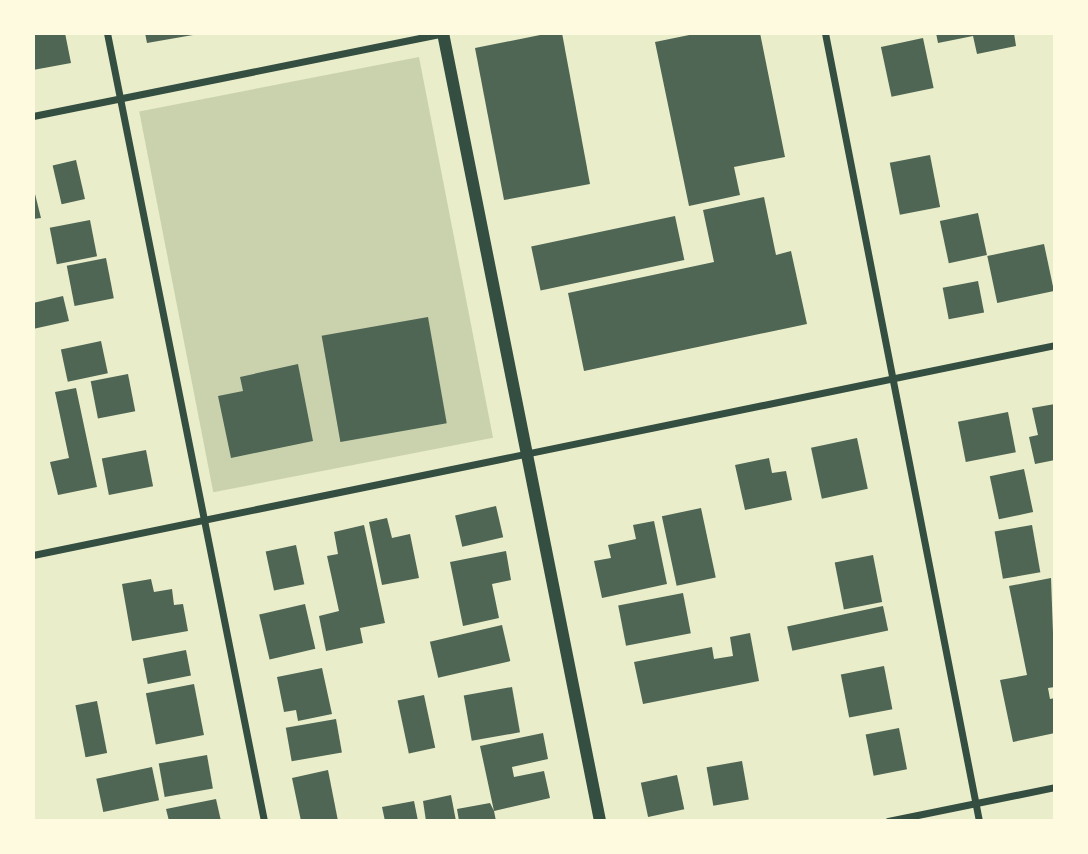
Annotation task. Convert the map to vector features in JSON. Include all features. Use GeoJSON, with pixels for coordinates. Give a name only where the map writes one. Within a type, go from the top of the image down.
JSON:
{"type":"FeatureCollection","features":[{"type":"Feature","properties":{"kind":"street"},"geometry":{"type":"LineString","coordinates":[[107,33],[264,821]]}},
{"type":"Feature","properties":{"kind":"street"},"geometry":{"type":"LineString","coordinates":[[33,116],[444,33],[600,821]]}},
{"type":"Feature","properties":{"kind":"street"},"geometry":{"type":"LineString","coordinates":[[825,33],[979,821]]}},
{"type":"Feature","properties":{"kind":"street"},"geometry":{"type":"LineString","coordinates":[[33,555],[1055,345]]}},
{"type":"Feature","properties":{"kind":"street"},"geometry":{"type":"LineString","coordinates":[[888,821],[1055,787]]}},
{"type":"Feature","properties":{"kind":"green space"},"geometry":{"type":"Polygon","coordinates":[[[419,57],[493,438],[213,492],[139,111],[419,57]]]}},
{"type":"Feature","properties":{"kind":"building"},"geometry":{"type":"Polygon","coordinates":[[[33,33],[65,33],[71,63],[33,70],[33,33]]]}},
{"type":"Feature","properties":{"kind":"building"},"geometry":{"type":"Polygon","coordinates":[[[145,33],[193,33],[193,35],[147,43],[145,33]]]}},
{"type":"Feature","properties":{"kind":"building"},"geometry":{"type":"Polygon","coordinates":[[[562,33],[590,184],[504,200],[475,48],[562,33]]]}},
{"type":"Feature","properties":{"kind":"building"},"geometry":{"type":"Polygon","coordinates":[[[699,33],[760,33],[785,157],[734,167],[740,195],[689,206],[655,42],[699,33]]]}},
{"type":"Feature","properties":{"kind":"building"},"geometry":{"type":"Polygon","coordinates":[[[936,33],[1014,33],[1016,46],[977,54],[973,36],[938,43],[936,33]]]}},
{"type":"Feature","properties":{"kind":"building"},"geometry":{"type":"Polygon","coordinates":[[[923,38],[934,88],[892,97],[881,47],[923,38]]]}},
{"type":"Feature","properties":{"kind":"building"},"geometry":{"type":"Polygon","coordinates":[[[930,155],[940,207],[900,215],[890,163],[930,155]]]}},
{"type":"Feature","properties":{"kind":"building"},"geometry":{"type":"Polygon","coordinates":[[[76,160],[85,199],[62,204],[53,165],[76,160]]]}},
{"type":"Feature","properties":{"kind":"building"},"geometry":{"type":"Polygon","coordinates":[[[33,186],[41,218],[33,219],[33,186]]]}},
{"type":"Feature","properties":{"kind":"building"},"geometry":{"type":"Polygon","coordinates":[[[764,197],[776,255],[791,251],[807,324],[584,371],[568,293],[714,262],[703,210],[764,197]]]}},
{"type":"Feature","properties":{"kind":"building"},"geometry":{"type":"Polygon","coordinates":[[[978,213],[987,255],[949,263],[940,221],[978,213]]]}},
{"type":"Feature","properties":{"kind":"building"},"geometry":{"type":"Polygon","coordinates":[[[675,216],[684,260],[541,291],[531,247],[675,216]]]}},
{"type":"Feature","properties":{"kind":"building"},"geometry":{"type":"Polygon","coordinates":[[[90,220],[97,256],[57,264],[50,228],[90,220]]]}},
{"type":"Feature","properties":{"kind":"building"},"geometry":{"type":"Polygon","coordinates":[[[1044,244],[1054,291],[997,303],[987,256],[1044,244]]]}},
{"type":"Feature","properties":{"kind":"building"},"geometry":{"type":"Polygon","coordinates":[[[106,258],[114,298],[75,306],[67,266],[106,258]]]}},
{"type":"Feature","properties":{"kind":"building"},"geometry":{"type":"Polygon","coordinates":[[[978,281],[984,312],[949,319],[943,288],[978,281]]]}},
{"type":"Feature","properties":{"kind":"building"},"geometry":{"type":"Polygon","coordinates":[[[63,296],[69,321],[33,329],[33,303],[63,296]]]}},
{"type":"Feature","properties":{"kind":"building"},"geometry":{"type":"Polygon","coordinates":[[[428,317],[447,423],[340,442],[322,336],[428,317]]]}},
{"type":"Feature","properties":{"kind":"building"},"geometry":{"type":"Polygon","coordinates":[[[101,341],[108,373],[68,382],[61,350],[101,341]]]}},
{"type":"Feature","properties":{"kind":"building"},"geometry":{"type":"Polygon","coordinates":[[[298,364],[313,441],[231,458],[218,396],[243,391],[240,377],[298,364]]]}},
{"type":"Feature","properties":{"kind":"building"},"geometry":{"type":"Polygon","coordinates":[[[128,374],[135,411],[98,419],[91,381],[128,374]]]}},
{"type":"Feature","properties":{"kind":"building"},"geometry":{"type":"Polygon","coordinates":[[[76,388],[97,487],[58,495],[50,462],[69,458],[55,392],[76,388]]]}},
{"type":"Feature","properties":{"kind":"building"},"geometry":{"type":"Polygon","coordinates":[[[1055,404],[1055,460],[1035,464],[1029,437],[1038,435],[1032,408],[1055,404]]]}},
{"type":"Feature","properties":{"kind":"building"},"geometry":{"type":"Polygon","coordinates":[[[1008,412],[1016,452],[966,462],[958,422],[1008,412]]]}},
{"type":"Feature","properties":{"kind":"building"},"geometry":{"type":"Polygon","coordinates":[[[857,438],[868,489],[822,499],[811,448],[857,438]]]}},
{"type":"Feature","properties":{"kind":"building"},"geometry":{"type":"Polygon","coordinates":[[[146,450],[153,486],[109,495],[102,459],[146,450]]]}},
{"type":"Feature","properties":{"kind":"building"},"geometry":{"type":"Polygon","coordinates":[[[769,458],[772,473],[786,471],[792,500],[745,510],[735,465],[769,458]]]}},
{"type":"Feature","properties":{"kind":"building"},"geometry":{"type":"Polygon","coordinates":[[[1024,469],[1033,512],[999,519],[990,476],[1024,469]]]}},
{"type":"Feature","properties":{"kind":"building"},"geometry":{"type":"Polygon","coordinates":[[[496,506],[503,537],[462,547],[455,515],[496,506]]]}},
{"type":"Feature","properties":{"kind":"building"},"geometry":{"type":"Polygon","coordinates":[[[701,508],[716,577],[677,586],[662,516],[701,508]]]}},
{"type":"Feature","properties":{"kind":"building"},"geometry":{"type":"Polygon","coordinates":[[[387,518],[392,538],[410,534],[419,578],[382,585],[369,522],[387,518]]]}},
{"type":"Feature","properties":{"kind":"building"},"geometry":{"type":"Polygon","coordinates":[[[654,521],[667,584],[602,598],[594,561],[611,558],[608,545],[636,539],[633,525],[654,521]]]}},
{"type":"Feature","properties":{"kind":"building"},"geometry":{"type":"Polygon","coordinates":[[[364,525],[385,623],[360,628],[363,643],[326,651],[319,616],[339,611],[327,556],[338,554],[334,532],[364,525]]]}},
{"type":"Feature","properties":{"kind":"building"},"geometry":{"type":"Polygon","coordinates":[[[1032,525],[1040,572],[1003,579],[995,532],[1032,525]]]}},
{"type":"Feature","properties":{"kind":"building"},"geometry":{"type":"Polygon","coordinates":[[[296,545],[304,584],[274,591],[266,551],[296,545]]]}},
{"type":"Feature","properties":{"kind":"building"},"geometry":{"type":"Polygon","coordinates":[[[506,551],[511,580],[492,584],[499,618],[463,626],[450,562],[506,551]]]}},
{"type":"Feature","properties":{"kind":"building"},"geometry":{"type":"Polygon","coordinates":[[[873,555],[882,602],[844,610],[835,562],[873,555]]]}},
{"type":"Feature","properties":{"kind":"building"},"geometry":{"type":"Polygon","coordinates":[[[1051,578],[1055,687],[1048,688],[1050,699],[1055,698],[1055,733],[1013,742],[1000,680],[1027,675],[1009,586],[1051,578]]]}},
{"type":"Feature","properties":{"kind":"building"},"geometry":{"type":"Polygon","coordinates":[[[151,579],[154,592],[172,589],[174,605],[183,604],[188,631],[132,641],[122,584],[151,579]]]}},
{"type":"Feature","properties":{"kind":"building"},"geometry":{"type":"Polygon","coordinates":[[[683,593],[691,633],[626,646],[618,606],[683,593]]]}},
{"type":"Feature","properties":{"kind":"building"},"geometry":{"type":"Polygon","coordinates":[[[305,604],[315,649],[270,659],[259,615],[305,604]]]}},
{"type":"Feature","properties":{"kind":"building"},"geometry":{"type":"Polygon","coordinates":[[[883,606],[888,630],[792,651],[787,626],[883,606]]]}},
{"type":"Feature","properties":{"kind":"building"},"geometry":{"type":"Polygon","coordinates":[[[502,625],[510,661],[438,678],[430,642],[502,625]]]}},
{"type":"Feature","properties":{"kind":"building"},"geometry":{"type":"Polygon","coordinates":[[[750,633],[759,681],[643,704],[634,662],[712,647],[714,659],[733,656],[730,637],[750,633]]]}},
{"type":"Feature","properties":{"kind":"building"},"geometry":{"type":"Polygon","coordinates":[[[186,650],[191,676],[148,684],[143,658],[186,650]]]}},
{"type":"Feature","properties":{"kind":"building"},"geometry":{"type":"Polygon","coordinates":[[[884,666],[892,709],[849,718],[841,674],[884,666]]]}},
{"type":"Feature","properties":{"kind":"building"},"geometry":{"type":"Polygon","coordinates":[[[322,668],[332,714],[298,721],[296,710],[284,712],[277,677],[322,668]]]}},
{"type":"Feature","properties":{"kind":"building"},"geometry":{"type":"Polygon","coordinates":[[[194,684],[204,735],[156,744],[146,693],[194,684]]]}},
{"type":"Feature","properties":{"kind":"building"},"geometry":{"type":"Polygon","coordinates":[[[512,687],[520,732],[472,741],[464,696],[512,687]]]}},
{"type":"Feature","properties":{"kind":"building"},"geometry":{"type":"Polygon","coordinates":[[[424,695],[435,748],[409,753],[398,701],[424,695]]]}},
{"type":"Feature","properties":{"kind":"building"},"geometry":{"type":"Polygon","coordinates":[[[97,701],[107,753],[86,757],[75,705],[97,701]]]}},
{"type":"Feature","properties":{"kind":"building"},"geometry":{"type":"Polygon","coordinates":[[[336,719],[342,752],[292,761],[286,728],[336,719]]]}},
{"type":"Feature","properties":{"kind":"building"},"geometry":{"type":"Polygon","coordinates":[[[899,728],[907,769],[874,776],[866,734],[899,728]]]}},
{"type":"Feature","properties":{"kind":"building"},"geometry":{"type":"Polygon","coordinates":[[[543,733],[548,759],[512,767],[514,777],[544,771],[550,798],[494,811],[480,746],[543,733]]]}},
{"type":"Feature","properties":{"kind":"building"},"geometry":{"type":"Polygon","coordinates":[[[207,755],[213,788],[165,797],[159,764],[207,755]]]}},
{"type":"Feature","properties":{"kind":"building"},"geometry":{"type":"Polygon","coordinates":[[[742,761],[749,799],[713,806],[707,767],[742,761]]]}},
{"type":"Feature","properties":{"kind":"building"},"geometry":{"type":"Polygon","coordinates":[[[152,767],[159,800],[103,812],[96,779],[152,767]]]}},
{"type":"Feature","properties":{"kind":"building"},"geometry":{"type":"Polygon","coordinates":[[[328,770],[338,821],[301,821],[292,778],[328,770]]]}},
{"type":"Feature","properties":{"kind":"building"},"geometry":{"type":"Polygon","coordinates":[[[677,775],[684,809],[648,817],[641,783],[677,775]]]}},
{"type":"Feature","properties":{"kind":"building"},"geometry":{"type":"Polygon","coordinates":[[[451,795],[456,821],[426,821],[423,801],[451,795]]]}},
{"type":"Feature","properties":{"kind":"building"},"geometry":{"type":"Polygon","coordinates":[[[216,799],[221,821],[169,821],[166,809],[216,799]]]}},
{"type":"Feature","properties":{"kind":"building"},"geometry":{"type":"Polygon","coordinates":[[[414,801],[418,821],[385,821],[382,807],[414,801]]]}},
{"type":"Feature","properties":{"kind":"building"},"geometry":{"type":"Polygon","coordinates":[[[490,803],[496,821],[459,821],[457,809],[490,803]]]}}]}
